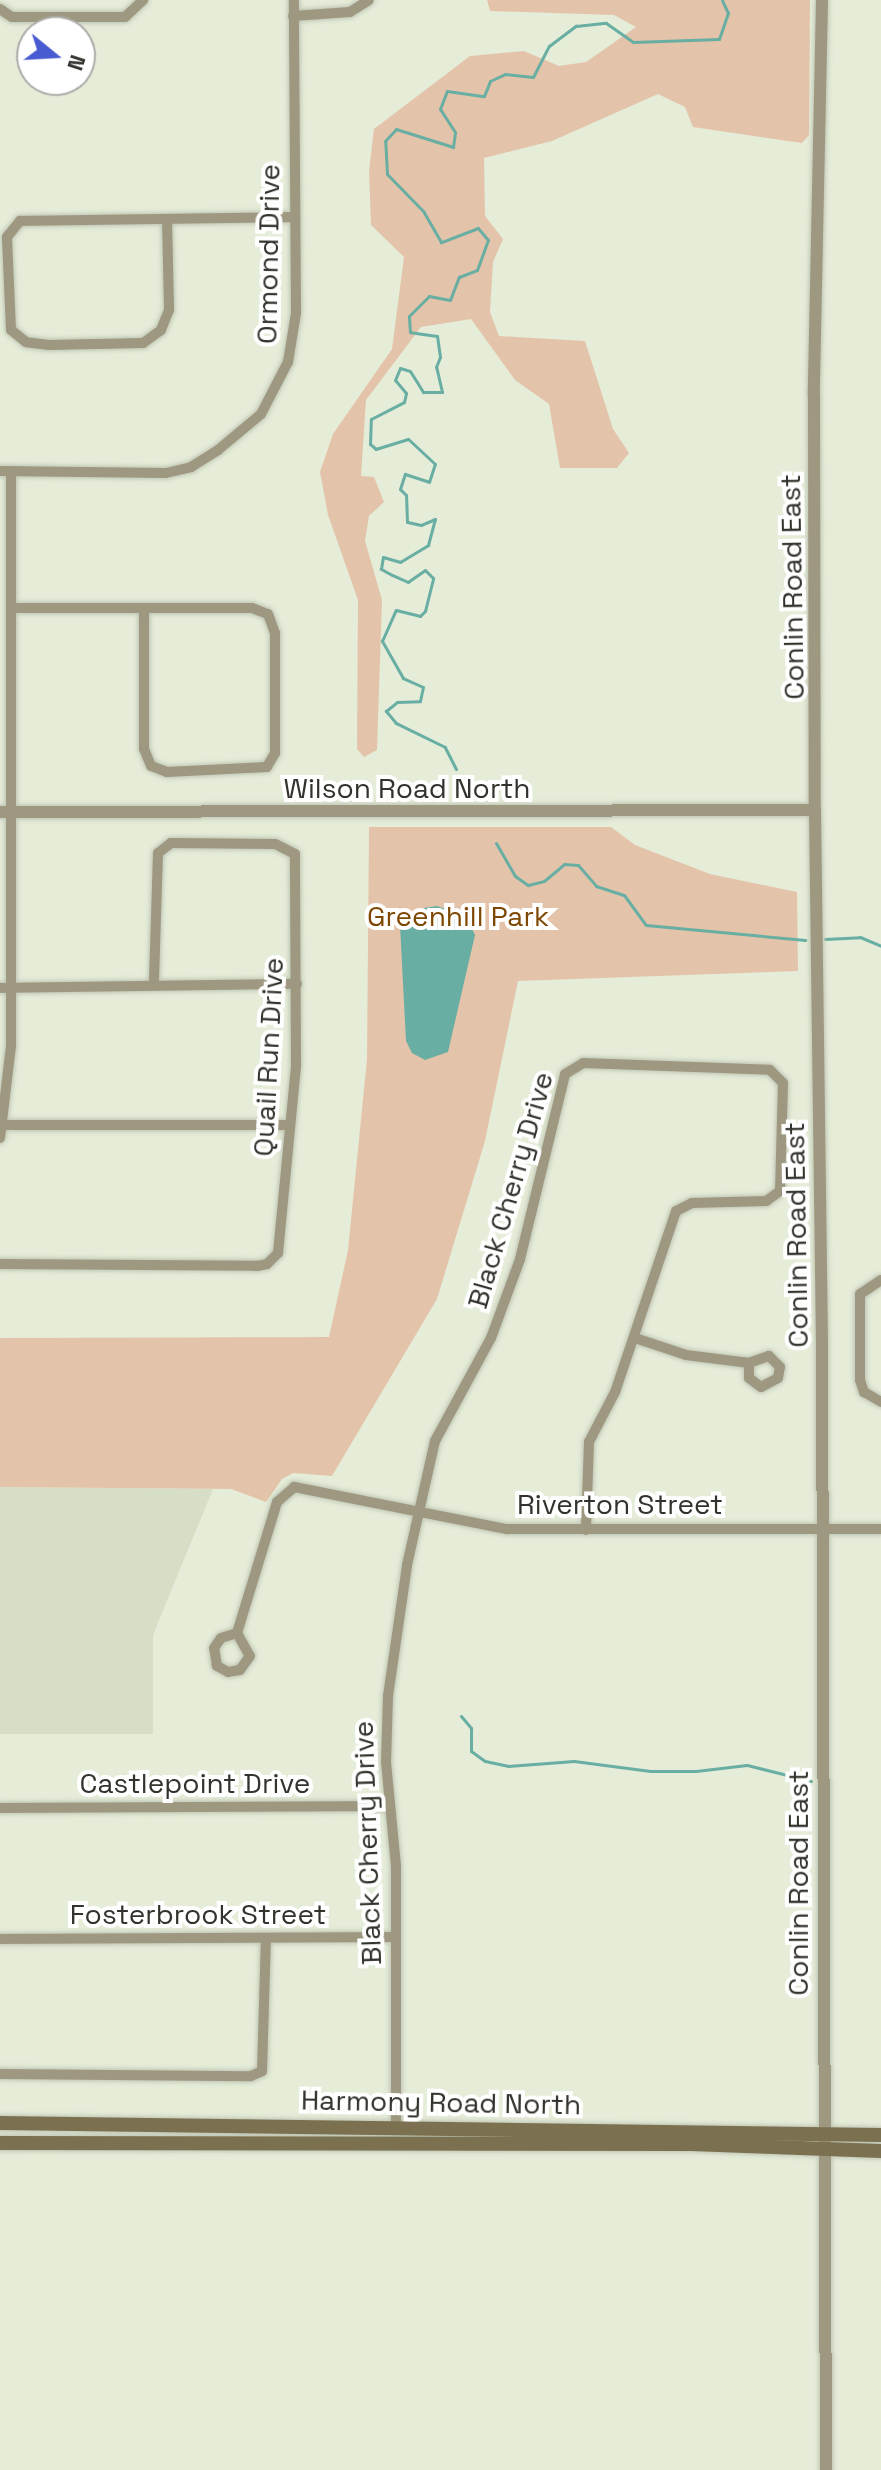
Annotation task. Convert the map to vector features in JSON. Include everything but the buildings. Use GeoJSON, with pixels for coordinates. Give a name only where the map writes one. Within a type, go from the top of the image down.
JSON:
{"type":"FeatureCollection","features":[{"type":"Feature","properties":{"kind":"main road","name":"Harmony Road North"},"geometry":{"type":"LineString","coordinates":[[0,2123],[881,2135]]}},
{"type":"Feature","properties":{"kind":"main road","name":"Harmony Road North"},"geometry":{"type":"LineString","coordinates":[[0,2143],[881,2151]]}},
{"type":"Feature","properties":{"kind":"street"},"geometry":{"type":"LineString","coordinates":[[0,9],[12,17],[125,17],[143,0]]}},
{"type":"Feature","properties":{"kind":"street","name":"Ormond Drive"},"geometry":{"type":"LineString","coordinates":[[6,471],[166,473],[191,467],[241,435],[261,414],[288,362],[296,313],[294,0]]}},
{"type":"Feature","properties":{"kind":"street"},"geometry":{"type":"LineString","coordinates":[[293,16],[350,12],[369,0]]}},
{"type":"Feature","properties":{"kind":"street","name":"Conlin Road East"},"geometry":{"type":"LineString","coordinates":[[822,0],[814,396],[823,1527],[826,2470]]}},
{"type":"Feature","properties":{"kind":"street"},"geometry":{"type":"LineString","coordinates":[[167,219],[169,310],[161,330],[143,343],[49,345],[26,342],[11,330],[7,237],[20,221],[294,217]]}},
{"type":"Feature","properties":{"kind":"street"},"geometry":{"type":"LineString","coordinates":[[0,1138],[13,608],[6,471]]}},
{"type":"Feature","properties":{"kind":"street"},"geometry":{"type":"LineString","coordinates":[[13,608],[252,608],[268,614],[275,633],[275,753],[267,767],[167,772],[151,766],[144,749],[144,609]]}},
{"type":"Feature","properties":{"kind":"street","name":"Wilson Road North"},"geometry":{"type":"LineString","coordinates":[[6,812],[815,810]]}},
{"type":"Feature","properties":{"kind":"street","name":"Quail Run Drive"},"geometry":{"type":"LineString","coordinates":[[0,1264],[267,1264],[279,1244],[290,1125],[297,984],[295,854],[275,844],[171,843],[158,853],[154,983]]}},
{"type":"Feature","properties":{"kind":"street"},"geometry":{"type":"LineString","coordinates":[[6,988],[154,983],[297,984]]}},
{"type":"Feature","properties":{"kind":"street","name":"Black Cherry Drive"},"geometry":{"type":"LineString","coordinates":[[396,2127],[395,1937],[388,1696],[419,1512],[435,1441],[491,1338],[520,1259],[565,1074],[583,1063],[770,1070],[783,1083],[780,1191],[766,1201],[692,1203],[676,1211],[635,1338],[589,1442],[586,1530]]}},
{"type":"Feature","properties":{"kind":"street"},"geometry":{"type":"LineString","coordinates":[[1,1125],[290,1125]]}},
{"type":"Feature","properties":{"kind":"street"},"geometry":{"type":"LineString","coordinates":[[881,1280],[860,1294],[860,1380],[864,1392],[881,1402]]}},
{"type":"Feature","properties":{"kind":"street"},"geometry":{"type":"LineString","coordinates":[[635,1338],[686,1355],[749,1363]]}},
{"type":"Feature","properties":{"kind":"street","name":"Riverton Street"},"geometry":{"type":"LineString","coordinates":[[237,1633],[277,1502],[288,1489],[302,1487],[507,1529],[881,1529]]}},
{"type":"Feature","properties":{"kind":"street","name":"Castlepoint Drive"},"geometry":{"type":"LineString","coordinates":[[0,1808],[390,1806]]}},
{"type":"Feature","properties":{"kind":"street","name":"Fosterbrook Street"},"geometry":{"type":"LineString","coordinates":[[0,1939],[395,1937]]}},
{"type":"Feature","properties":{"kind":"street"},"geometry":{"type":"LineString","coordinates":[[0,2074],[251,2076],[262,2071],[266,1939]]}},
{"type":"Feature","properties":{"kind":"shaded area"},"geometry":{"type":"Polygon","coordinates":[[[0,1487],[213,1489],[153,1635],[153,1734],[0,1734],[0,1487]]]}},
{"type":"Feature","properties":{"kind":"green space"},"geometry":{"type":"Polygon","coordinates":[[[487,0],[810,0],[809,135],[802,143],[693,127],[685,107],[658,94],[552,141],[484,158],[485,216],[503,239],[493,262],[490,312],[499,336],[585,341],[613,429],[629,453],[617,468],[560,468],[549,404],[515,380],[471,319],[421,327],[366,400],[361,476],[374,477],[384,502],[369,516],[365,541],[382,600],[377,750],[364,757],[357,749],[358,600],[328,515],[320,472],[333,434],[392,349],[404,257],[371,225],[369,171],[374,129],[470,56],[524,51],[559,66],[586,62],[636,27],[614,15],[490,11],[487,0]]]}},
{"type":"Feature","properties":{"kind":"green space","name":"Greenhill Park"},"geometry":{"type":"Polygon","coordinates":[[[369,827],[611,827],[635,845],[710,874],[797,892],[798,971],[518,981],[485,1141],[437,1299],[332,1476],[293,1473],[282,1479],[266,1502],[231,1489],[0,1487],[0,1338],[329,1337],[348,1250],[367,1059],[369,827]]]}},
{"type":"Feature","properties":{"kind":"water"},"geometry":{"type":"Polygon","coordinates":[[[437,906],[466,916],[475,935],[448,1052],[425,1060],[412,1053],[406,1041],[400,925],[417,909],[437,906]]]}},
{"type":"Feature","properties":{"kind":"waterway"},"geometry":{"type":"LineString","coordinates":[[456,769],[445,747],[396,723],[386,711],[397,702],[420,701],[423,687],[403,678],[382,641],[396,610],[420,616],[425,611],[433,578],[425,570],[408,582],[381,569],[383,557],[400,562],[428,545],[435,519],[421,525],[407,522],[406,495],[400,489],[405,474],[429,482],[435,464],[408,439],[376,449],[370,444],[371,419],[404,402],[406,393],[395,380],[400,368],[410,371],[423,392],[442,392],[436,367],[440,357],[437,336],[410,332],[409,316],[429,296],[450,300],[459,277],[477,270],[488,240],[478,228],[441,242],[424,212],[387,174],[385,141],[396,129],[453,147],[455,132],[440,109],[447,91],[484,96],[490,81],[505,74],[533,77],[549,46],[576,26],[606,23],[633,42],[719,39],[728,13],[722,0]]}},
{"type":"Feature","properties":{"kind":"waterway"},"geometry":{"type":"LineString","coordinates":[[496,843],[515,876],[528,885],[544,881],[564,864],[578,865],[596,886],[624,895],[646,925],[805,940]]}},
{"type":"Feature","properties":{"kind":"waterway"},"geometry":{"type":"LineString","coordinates":[[825,939],[860,937],[881,946]]}},
{"type":"Feature","properties":{"kind":"waterway"},"geometry":{"type":"LineString","coordinates":[[461,1716],[471,1728],[471,1751],[485,1761],[508,1766],[574,1761],[650,1771],[696,1771],[747,1765],[811,1781]]}}]}
